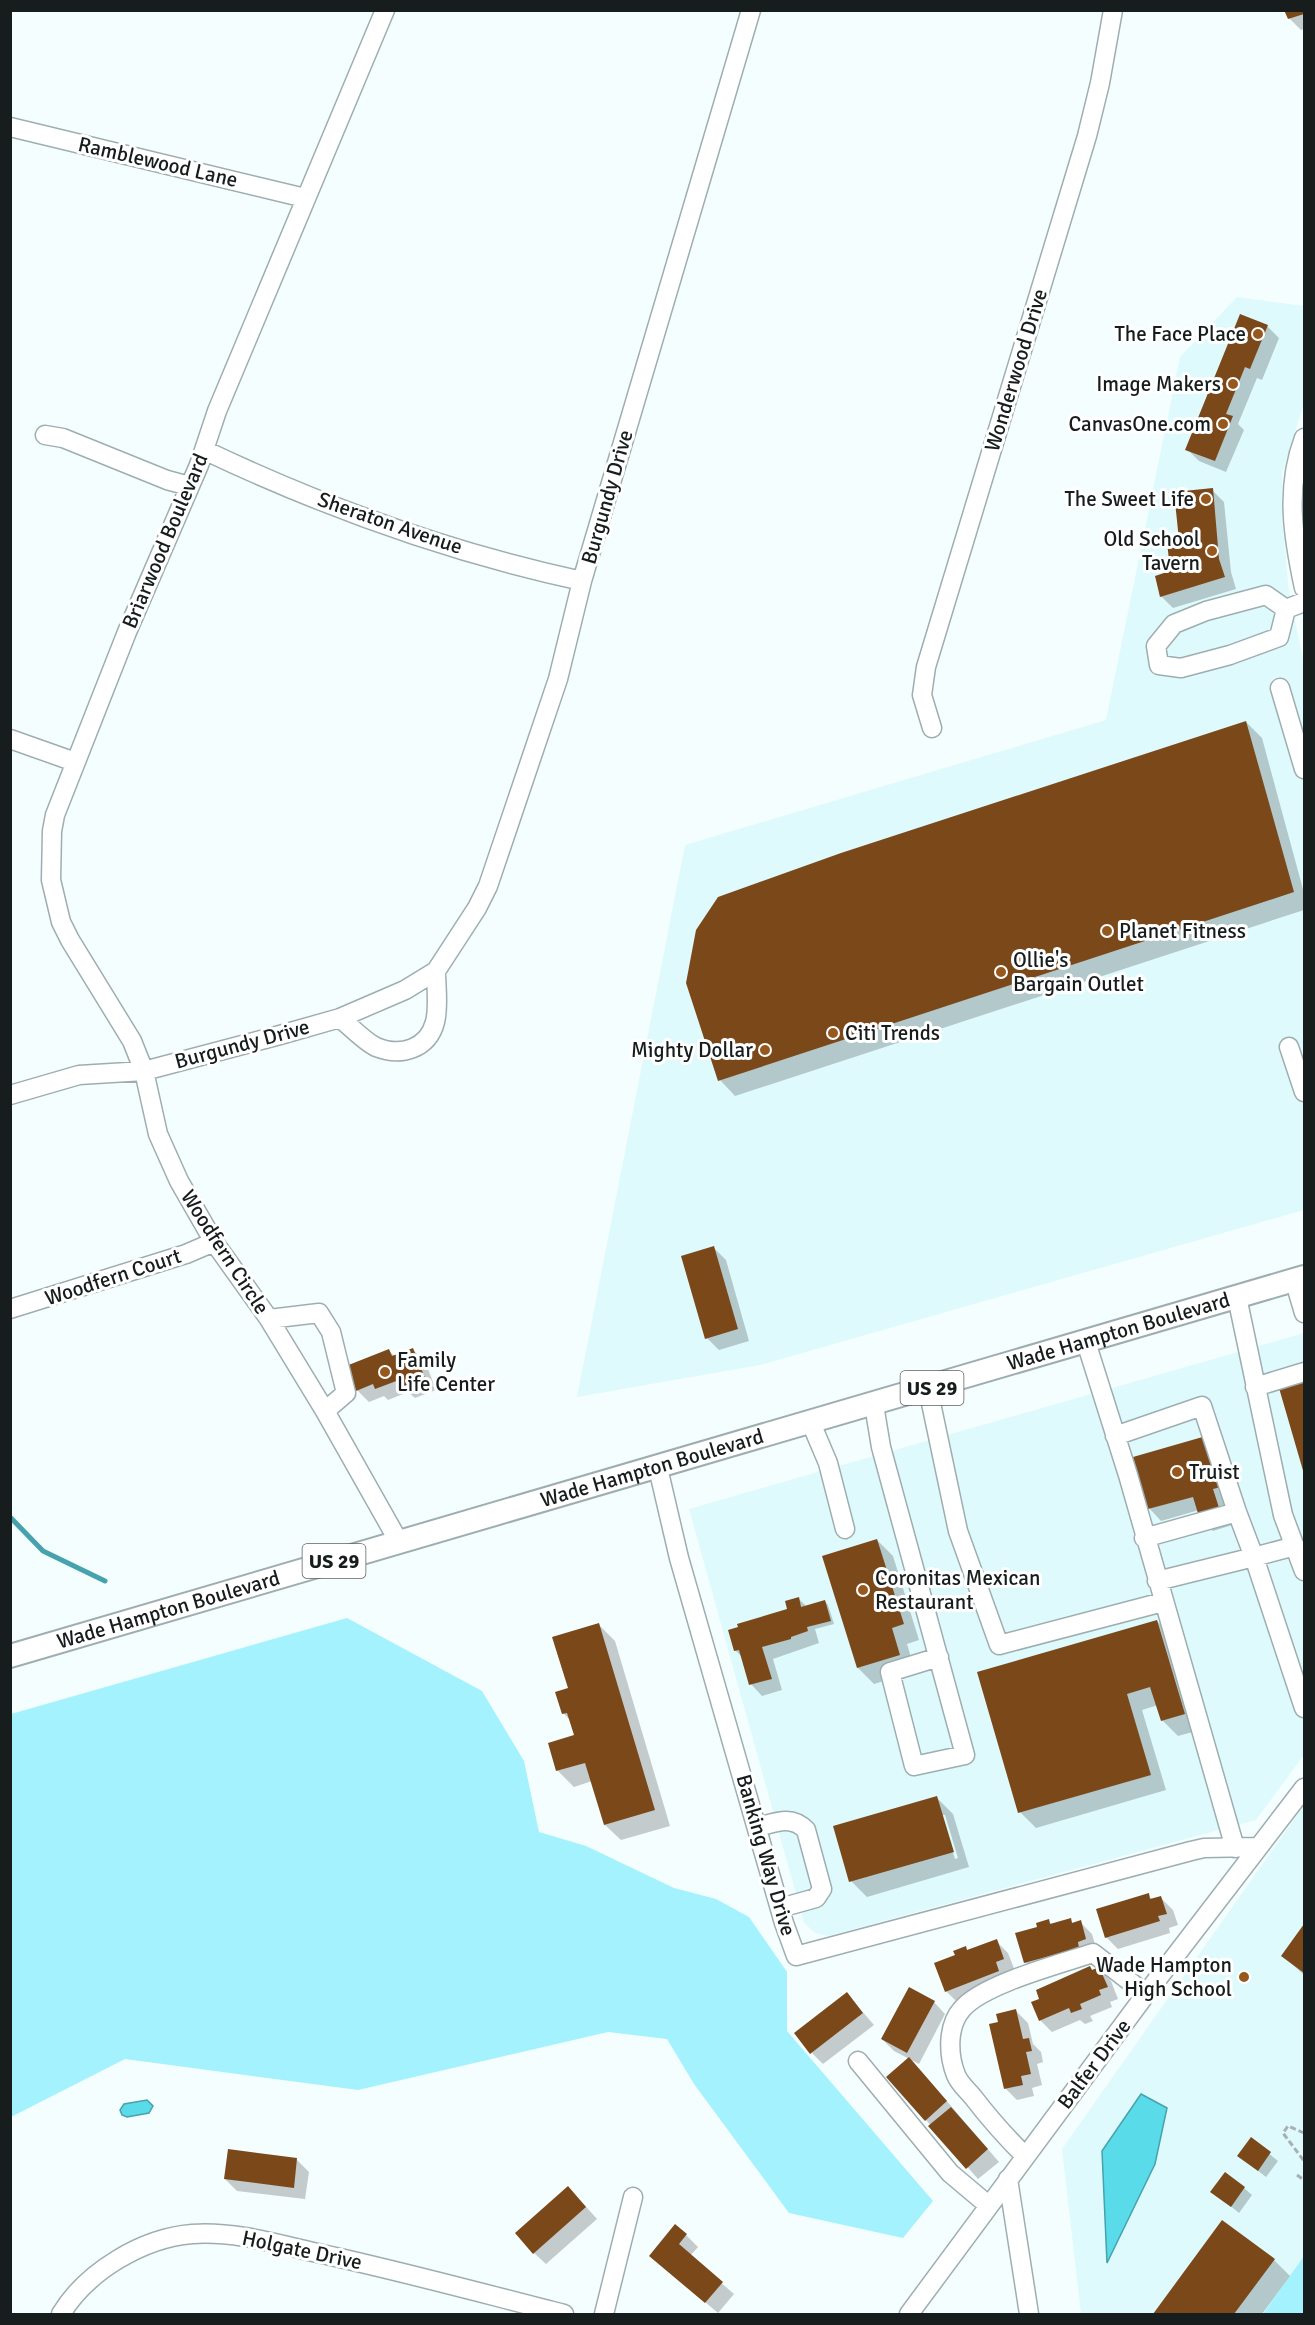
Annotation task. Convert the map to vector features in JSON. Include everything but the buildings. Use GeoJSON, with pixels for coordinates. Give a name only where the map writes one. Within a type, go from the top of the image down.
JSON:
{"type":"FeatureCollection","features":[{"type":"Feature","properties":{"kind":"main road","name":"Wade Hampton Boulevard"},"geometry":{"type":"LineString","coordinates":[[10,1656],[874,1405],[1301,1276]]}},
{"type":"Feature","properties":{"kind":"street","name":"Briarwood Boulevard"},"geometry":{"type":"LineString","coordinates":[[144,1071],[132,1041],[70,940],[54,900],[50,867],[55,815],[131,620],[204,450],[217,411],[385,10]]}},
{"type":"Feature","properties":{"kind":"street","name":"Burgundy Drive"},"geometry":{"type":"LineString","coordinates":[[144,1071],[340,1018],[405,990],[436,971],[477,908],[488,886],[558,679],[582,581],[751,10]]}},
{"type":"Feature","properties":{"kind":"street","name":"Wonderwood Drive"},"geometry":{"type":"LineString","coordinates":[[932,728],[922,696],[926,667],[1087,136],[1101,83],[1113,10]]}},
{"type":"Feature","properties":{"kind":"street","name":"Ramblewood Lane"},"geometry":{"type":"LineString","coordinates":[[10,128],[305,198]]}},
{"type":"Feature","properties":{"kind":"street"},"geometry":{"type":"LineString","coordinates":[[45,435],[63,438],[167,480],[189,486]]}},
{"type":"Feature","properties":{"kind":"street"},"geometry":{"type":"LineString","coordinates":[[1305,438],[1295,469],[1292,506],[1294,538],[1305,588]]}},
{"type":"Feature","properties":{"kind":"street","name":"Sheraton Avenue"},"geometry":{"type":"LineString","coordinates":[[204,450],[363,517],[493,559],[582,581]]}},
{"type":"Feature","properties":{"kind":"street"},"geometry":{"type":"LineString","coordinates":[[1266,595],[1286,609],[1279,637],[1230,655],[1181,668],[1159,665],[1156,646],[1174,624],[1206,611],[1266,595]]}},
{"type":"Feature","properties":{"kind":"street"},"geometry":{"type":"LineString","coordinates":[[1286,609],[1305,602]]}},
{"type":"Feature","properties":{"kind":"street"},"geometry":{"type":"LineString","coordinates":[[1280,688],[1305,769]]}},
{"type":"Feature","properties":{"kind":"street"},"geometry":{"type":"LineString","coordinates":[[10,739],[75,762]]}},
{"type":"Feature","properties":{"kind":"street"},"geometry":{"type":"LineString","coordinates":[[340,1018],[375,1046],[396,1052],[415,1049],[427,1038],[435,1021],[436,971]]}},
{"type":"Feature","properties":{"kind":"street"},"geometry":{"type":"LineString","coordinates":[[1289,1047],[1305,1092]]}},
{"type":"Feature","properties":{"kind":"street"},"geometry":{"type":"LineString","coordinates":[[10,1095],[79,1075],[144,1071]]}},
{"type":"Feature","properties":{"kind":"street","name":"Woodfern Circle"},"geometry":{"type":"LineString","coordinates":[[144,1071],[158,1134],[179,1181],[214,1242],[269,1319],[326,1411],[399,1542]]}},
{"type":"Feature","properties":{"kind":"street","name":"Woodfern Court"},"geometry":{"type":"LineString","coordinates":[[10,1309],[186,1254],[214,1242]]}},
{"type":"Feature","properties":{"kind":"street"},"geometry":{"type":"LineString","coordinates":[[1301,1276],[1305,1313]]}},
{"type":"Feature","properties":{"kind":"street"},"geometry":{"type":"LineString","coordinates":[[1237,1297],[1282,1515],[1305,1570]]}},
{"type":"Feature","properties":{"kind":"street"},"geometry":{"type":"LineString","coordinates":[[269,1319],[319,1313],[331,1332],[346,1393],[326,1411]]}},
{"type":"Feature","properties":{"kind":"street"},"geometry":{"type":"LineString","coordinates":[[1086,1342],[1234,1848]]}},
{"type":"Feature","properties":{"kind":"street"},"geometry":{"type":"LineString","coordinates":[[1255,1387],[1305,1372]]}},
{"type":"Feature","properties":{"kind":"street"},"geometry":{"type":"LineString","coordinates":[[928,1389],[958,1531],[999,1645],[1163,1602]]}},
{"type":"Feature","properties":{"kind":"street"},"geometry":{"type":"LineString","coordinates":[[874,1405],[881,1447],[939,1657],[965,1755],[914,1766],[890,1672],[939,1657]]}},
{"type":"Feature","properties":{"kind":"street"},"geometry":{"type":"LineString","coordinates":[[1115,1436],[1202,1406],[1305,1708]]}},
{"type":"Feature","properties":{"kind":"street"},"geometry":{"type":"LineString","coordinates":[[811,1423],[828,1463],[845,1529]]}},
{"type":"Feature","properties":{"kind":"street","name":"Banking Way Drive"},"geometry":{"type":"LineString","coordinates":[[658,1468],[679,1558],[780,1908],[796,1956],[1191,1851],[1204,1848],[1257,1847]]}},
{"type":"Feature","properties":{"kind":"street"},"geometry":{"type":"LineString","coordinates":[[1144,1538],[1237,1512]]}},
{"type":"Feature","properties":{"kind":"street"},"geometry":{"type":"LineString","coordinates":[[1157,1581],[1295,1546]]}},
{"type":"Feature","properties":{"kind":"street","name":"Balfer Drive"},"geometry":{"type":"LineString","coordinates":[[909,2314],[1146,1994],[1257,1847],[1305,1788]]}},
{"type":"Feature","properties":{"kind":"street"},"geometry":{"type":"LineString","coordinates":[[758,1827],[788,1820],[800,1824],[806,1830],[822,1889],[816,1898],[780,1908]]}},
{"type":"Feature","properties":{"kind":"street"},"geometry":{"type":"LineString","coordinates":[[1025,2156],[995,2125],[956,2077],[951,2056],[951,2036],[954,2022],[963,2008],[995,1987],[1093,1953],[1146,1994]]}},
{"type":"Feature","properties":{"kind":"street"},"geometry":{"type":"LineString","coordinates":[[858,2061],[950,2173],[988,2205]]}},
{"type":"Feature","properties":{"kind":"street"},"geometry":{"type":"LineString","coordinates":[[1008,2179],[1029,2314]]}},
{"type":"Feature","properties":{"kind":"street"},"geometry":{"type":"LineString","coordinates":[[604,2314],[633,2197]]}},
{"type":"Feature","properties":{"kind":"street","name":"Holgate Drive"},"geometry":{"type":"LineString","coordinates":[[61,2314],[85,2285],[116,2261],[158,2241],[190,2234],[210,2233],[248,2238],[346,2259],[564,2314]]}},
{"type":"Feature","properties":{"kind":"path"},"geometry":{"type":"LineString","coordinates":[[1305,2133],[1288,2126],[1283,2133],[1305,2161]]}},
{"type":"Feature","properties":{"kind":"path"},"geometry":{"type":"LineString","coordinates":[[1297,2175],[1305,2180]]}},
{"type":"Feature","properties":{"kind":"shaded area"},"geometry":{"type":"Polygon","coordinates":[[[1237,297],[1304,306],[1304,403],[1282,473],[1282,517],[1289,592],[1304,664],[1304,1210],[760,1365],[577,1397],[685,845],[1106,720],[1180,357],[1237,297]]]}},
{"type":"Feature","properties":{"kind":"shaded area"},"geometry":{"type":"Polygon","coordinates":[[[1304,1333],[1304,1755],[1256,1820],[828,1936],[815,1933],[804,1923],[689,1509],[1304,1333]]]}},
{"type":"Feature","properties":{"kind":"shaded area"},"geometry":{"type":"Polygon","coordinates":[[[347,1618],[482,1691],[524,1761],[539,1832],[586,1846],[674,1888],[716,1899],[749,1917],[787,1972],[787,2031],[933,2201],[903,2238],[789,2213],[694,2084],[667,2039],[608,2032],[358,2090],[125,2059],[11,2117],[11,1714],[347,1618]]]}},
{"type":"Feature","properties":{"kind":"shaded area","name":"Wade Hampton High School"},"geometry":{"type":"Polygon","coordinates":[[[1304,1805],[1304,2314],[1081,2314],[1062,2149],[1304,1805]]]}},
{"type":"Feature","properties":{"kind":"shaded area"},"geometry":{"type":"Polygon","coordinates":[[[1141,2094],[1167,2108],[1155,2164],[1107,2263],[1102,2151],[1141,2094]]]}},
{"type":"Feature","properties":{"kind":"shaded area"},"geometry":{"type":"Polygon","coordinates":[[[147,2100],[153,2106],[149,2113],[127,2117],[122,2115],[120,2110],[124,2104],[147,2100]]]}},
{"type":"Feature","properties":{"kind":"shaded area"},"geometry":{"type":"Polygon","coordinates":[[[1304,2256],[1304,2314],[1263,2314],[1304,2256]]]}},
{"type":"Feature","properties":{"kind":"waterway"},"geometry":{"type":"LineString","coordinates":[[10,1517],[43,1551],[105,1581]]}},
{"type":"Feature","properties":{"kind":"place","name":"The Face Place"},"geometry":{"type":"Point","coordinates":[1258,334]}},
{"type":"Feature","properties":{"kind":"place","name":"Image Makers"},"geometry":{"type":"Point","coordinates":[1233,384]}},
{"type":"Feature","properties":{"kind":"place","name":"CanvasOne.com"},"geometry":{"type":"Point","coordinates":[1223,424]}},
{"type":"Feature","properties":{"kind":"place","name":"The Sweet Life"},"geometry":{"type":"Point","coordinates":[1206,499]}},
{"type":"Feature","properties":{"kind":"place","name":"Old School Tavern"},"geometry":{"type":"Point","coordinates":[1212,551]}},
{"type":"Feature","properties":{"kind":"place","name":"Planet Fitness"},"geometry":{"type":"Point","coordinates":[1107,931]}},
{"type":"Feature","properties":{"kind":"place","name":"Ollie's Bargain Outlet"},"geometry":{"type":"Point","coordinates":[1001,972]}},
{"type":"Feature","properties":{"kind":"place","name":"Citi Trends"},"geometry":{"type":"Point","coordinates":[833,1033]}},
{"type":"Feature","properties":{"kind":"place","name":"Mighty Dollar"},"geometry":{"type":"Point","coordinates":[765,1050]}},
{"type":"Feature","properties":{"kind":"place","name":"Family Life Center"},"geometry":{"type":"Point","coordinates":[385,1372]}},
{"type":"Feature","properties":{"kind":"place","name":"Truist"},"geometry":{"type":"Point","coordinates":[1177,1472]}},
{"type":"Feature","properties":{"kind":"place","name":"Coronitas Mexican Restaurant"},"geometry":{"type":"Point","coordinates":[863,1590]}},
{"type":"Feature","properties":{"kind":"place","name":"Wade Hampton High School"},"geometry":{"type":"Point","coordinates":[1244,1977]}}]}
